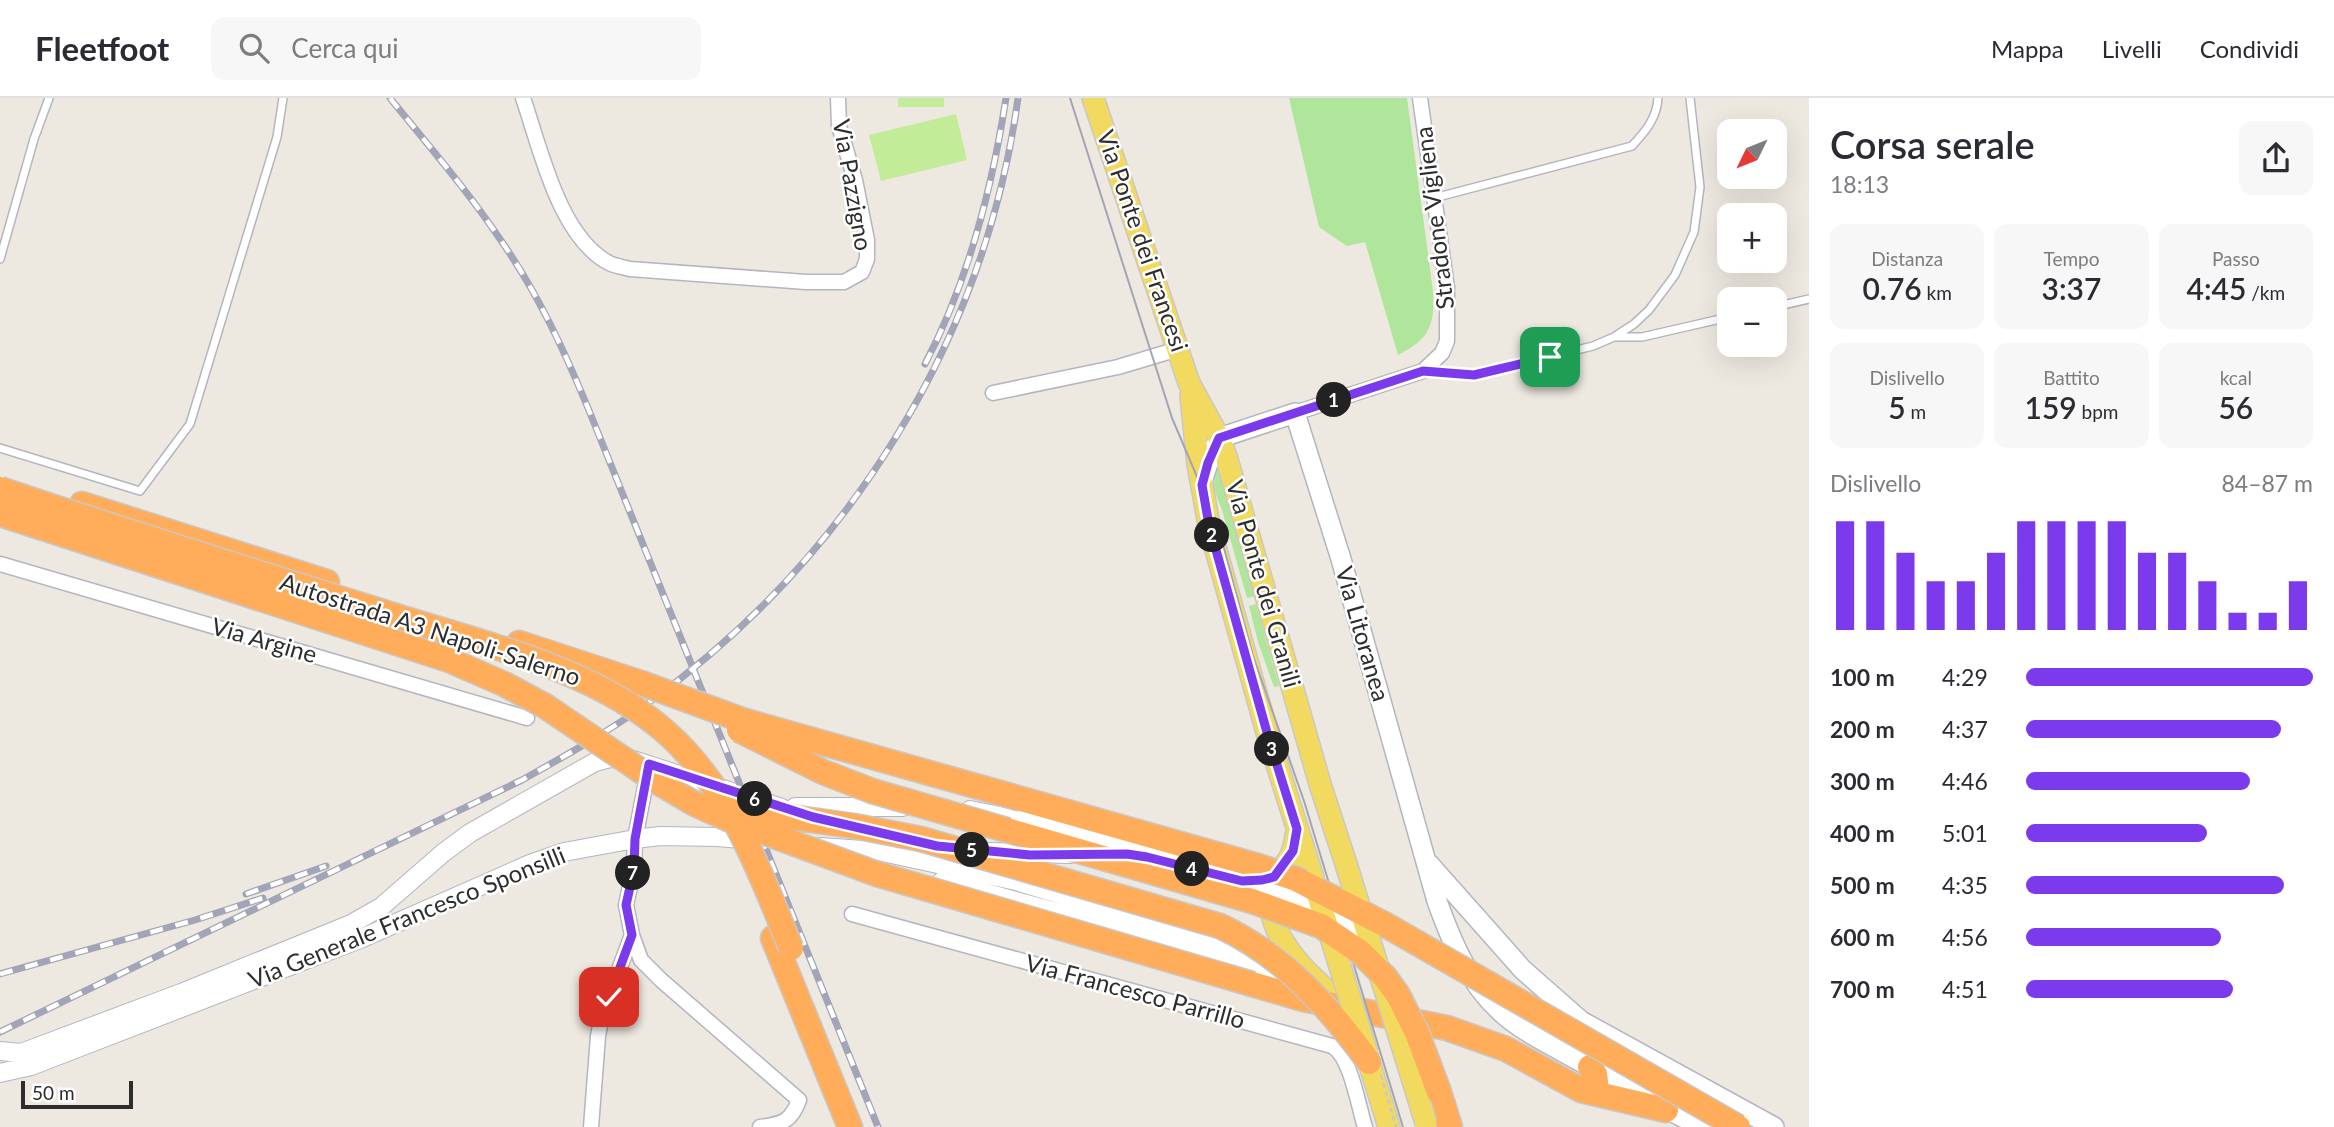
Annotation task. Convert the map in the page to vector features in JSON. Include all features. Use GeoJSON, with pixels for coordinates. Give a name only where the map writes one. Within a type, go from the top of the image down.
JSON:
{"type":"FeatureCollection","features":[{"type":"Feature","properties":{"kind":"highway"},"geometry":{"type":"LineString","coordinates":[[0,480],[61,497],[641,683],[741,720],[1296,879],[1338,899],[1738,1127]]}},
{"type":"Feature","properties":{"kind":"highway","name":"Autostrada A3 Napoli-Salerno"},"geometry":{"type":"LineString","coordinates":[[0,489],[499,649],[585,680],[653,721],[676,742],[720,796],[747,843],[850,1127]]}},
{"type":"Feature","properties":{"kind":"highway","name":"Autostrada A3 Napoli-Salerno"},"geometry":{"type":"LineString","coordinates":[[0,503],[483,654],[580,688],[639,726],[670,754],[697,784],[734,845],[782,943],[864,1127]]}},
{"type":"Feature","properties":{"kind":"highway"},"geometry":{"type":"LineString","coordinates":[[0,514],[449,660],[504,684],[653,772],[725,807],[854,826],[920,839],[1220,926],[1254,944],[1288,970],[1329,1010],[1369,1062]]}},
{"type":"Feature","properties":{"kind":"highway"},"geometry":{"type":"LineString","coordinates":[[641,683],[823,772],[872,791],[1252,901],[1321,926],[1360,952],[1398,995],[1417,1033],[1439,1092],[1434,1126]]}},
{"type":"Feature","properties":{"kind":"highway"},"geometry":{"type":"LineString","coordinates":[[653,772],[695,804],[853,866],[1303,999],[1459,1032],[1506,1049],[1581,1090],[1666,1110]]}},
{"type":"Feature","properties":{"kind":"highway"},"geometry":{"type":"LineString","coordinates":[[1581,1090],[1589,1089],[1596,1082],[1590,1067]]}},
{"type":"Feature","properties":{"kind":"main road","name":"Via Ponte dei Francesi"},"geometry":{"type":"LineString","coordinates":[[1093,98],[1190,385]]}},
{"type":"Feature","properties":{"kind":"main road","name":"Via Ponte dei Granili"},"geometry":{"type":"LineString","coordinates":[[1190,385],[1219,438],[1236,489],[1320,784],[1434,1126]]}},
{"type":"Feature","properties":{"kind":"main road","name":"Via Ponte dei Granili"},"geometry":{"type":"LineString","coordinates":[[1190,385],[1209,525],[1268,736],[1389,1127]]}},
{"type":"Feature","properties":{"kind":"main road"},"geometry":{"type":"LineString","coordinates":[[1202,485],[1219,438],[1295,413]]}},
{"type":"Feature","properties":{"kind":"main road","name":"Via Litoranea"},"geometry":{"type":"LineString","coordinates":[[1295,413],[1345,573],[1423,858],[1452,941],[1478,986],[1500,1012],[1535,1036],[1666,1110],[1703,1127]]}},
{"type":"Feature","properties":{"kind":"main road"},"geometry":{"type":"LineString","coordinates":[[1297,829],[1293,851],[1274,877],[1272,918],[1282,940],[1319,983],[1347,1008]]}},
{"type":"Feature","properties":{"kind":"main road"},"geometry":{"type":"LineString","coordinates":[[1423,858],[1523,970],[1581,1021],[1774,1127]]}},
{"type":"Feature","properties":{"kind":"main road"},"geometry":{"type":"LineString","coordinates":[[1535,1036],[1608,1037]]}},
{"type":"Feature","properties":{"kind":"street","name":"Via Pazzigno"},"geometry":{"type":"LineString","coordinates":[[523,98],[558,199],[568,219],[589,247],[609,263],[630,269],[806,282],[844,282],[862,272],[867,259],[867,240],[855,180],[839,126],[838,98]]}},
{"type":"Feature","properties":{"kind":"street","name":"Stradone Vigliena"},"geometry":{"type":"LineString","coordinates":[[1420,98],[1447,288],[1447,341],[1442,353],[1423,371]]}},
{"type":"Feature","properties":{"kind":"street"},"geometry":{"type":"LineString","coordinates":[[993,393],[1118,367],[1178,349]]}},
{"type":"Feature","properties":{"kind":"street"},"geometry":{"type":"LineString","coordinates":[[1295,413],[1423,371]]}},
{"type":"Feature","properties":{"kind":"street","name":"Via Argine"},"geometry":{"type":"LineString","coordinates":[[0,564],[527,718]]}},
{"type":"Feature","properties":{"kind":"street","name":"Via Generale Francesco Sponsilli"},"geometry":{"type":"LineString","coordinates":[[0,1051],[21,1053],[181,993],[351,924],[382,907],[470,833],[595,762],[610,758],[630,759],[653,772],[774,805]]}},
{"type":"Feature","properties":{"kind":"street"},"geometry":{"type":"LineString","coordinates":[[653,772],[635,839],[634,869],[626,905],[632,935],[641,960],[661,980],[799,1100],[794,1113],[780,1124],[760,1127]]}},
{"type":"Feature","properties":{"kind":"street"},"geometry":{"type":"LineString","coordinates":[[774,805],[979,811],[1294,895],[1338,899]]}},
{"type":"Feature","properties":{"kind":"street"},"geometry":{"type":"LineString","coordinates":[[774,805],[813,817],[937,846],[1030,855],[1127,854],[1242,881],[1274,877]]}},
{"type":"Feature","properties":{"kind":"street","name":"Via Generale Francesco Sponsilli"},"geometry":{"type":"LineString","coordinates":[[0,1073],[6,1074],[31,1066],[360,939],[530,864],[564,852],[635,839],[717,837],[828,847]]}},
{"type":"Feature","properties":{"kind":"street"},"geometry":{"type":"LineString","coordinates":[[828,847],[878,851],[1016,881],[1206,938],[1288,970]]}},
{"type":"Feature","properties":{"kind":"street"},"geometry":{"type":"LineString","coordinates":[[828,847],[877,864],[1213,955],[1266,976],[1303,999]]}},
{"type":"Feature","properties":{"kind":"street"},"geometry":{"type":"LineString","coordinates":[[1294,895],[1346,925],[1377,953],[1399,979],[1426,1034],[1437,1072],[1439,1092]]}},
{"type":"Feature","properties":{"kind":"street","name":"Via Francesco Parrillo"},"geometry":{"type":"LineString","coordinates":[[852,914],[1332,1046],[1339,1050],[1345,1061],[1365,1127]]}},
{"type":"Feature","properties":{"kind":"street"},"geometry":{"type":"LineString","coordinates":[[591,1127],[602,1015],[632,935]]}},
{"type":"Feature","properties":{"kind":"lane"},"geometry":{"type":"LineString","coordinates":[[0,259],[34,139],[49,98]]}},
{"type":"Feature","properties":{"kind":"lane"},"geometry":{"type":"LineString","coordinates":[[0,448],[140,491],[190,424],[277,137],[283,98]]}},
{"type":"Feature","properties":{"kind":"lane"},"geometry":{"type":"LineString","coordinates":[[1434,198],[1632,146],[1647,130],[1658,107],[1658,98]]}},
{"type":"Feature","properties":{"kind":"lane"},"geometry":{"type":"LineString","coordinates":[[1423,371],[1474,375],[1592,346],[1614,337],[1649,310],[1675,275],[1694,232],[1700,187],[1690,98]]}},
{"type":"Feature","properties":{"kind":"lane"},"geometry":{"type":"LineString","coordinates":[[1787,304],[1809,299]]}},
{"type":"Feature","properties":{"kind":"lane"},"geometry":{"type":"LineString","coordinates":[[1614,337],[1642,337],[1717,320]]}},
{"type":"Feature","properties":{"kind":"green space"},"geometry":{"type":"Polygon","coordinates":[[[898,98],[944,98],[944,107],[898,107],[898,98]]]}},
{"type":"Feature","properties":{"kind":"green space"},"geometry":{"type":"Polygon","coordinates":[[[1289,98],[1407,98],[1433,291],[1433,313],[1424,337],[1398,355],[1365,242],[1347,246],[1319,227],[1289,98]]]}},
{"type":"Feature","properties":{"kind":"green space"},"geometry":{"type":"Polygon","coordinates":[[[956,114],[967,160],[881,181],[869,135],[956,114]]]}},
{"type":"Feature","properties":{"kind":"green space"},"geometry":{"type":"Polygon","coordinates":[[[1218,462],[1256,596],[1247,598],[1213,487],[1218,462]]]}},
{"type":"Feature","properties":{"kind":"green space"},"geometry":{"type":"Polygon","coordinates":[[[1256,604],[1279,686],[1274,687],[1258,642],[1249,606],[1256,604]]]}},
{"type":"Feature","properties":{"kind":"tram line"},"geometry":{"type":"LineString","coordinates":[[1070,98],[1172,418],[1218,526],[1253,656],[1304,801],[1403,1127]]}},
{"type":"Feature","properties":{"kind":"railway"},"geometry":{"type":"LineString","coordinates":[[390,98],[489,223],[539,302],[560,344],[878,1127]]}},
{"type":"Feature","properties":{"kind":"railway"},"geometry":{"type":"LineString","coordinates":[[925,364],[966,268],[986,201],[1006,98]]}},
{"type":"Feature","properties":{"kind":"railway"},"geometry":{"type":"LineString","coordinates":[[0,1032],[522,780],[633,714],[720,646],[785,582],[844,513],[895,438],[939,359],[974,275],[1001,188],[1018,98]]}},
{"type":"Feature","properties":{"kind":"railway"},"geometry":{"type":"LineString","coordinates":[[246,894],[326,866]]}},
{"type":"Feature","properties":{"kind":"railway"},"geometry":{"type":"LineString","coordinates":[[0,974],[195,920],[263,898]]}},
{"type":"Feature","properties":{"kind":"route"},"geometry":{"type":"LineString","coordinates":[[609,997],[632,935],[626,905],[649,764],[813,817],[937,846],[1030,855],[1127,854],[1242,881],[1274,877],[1293,851],[1297,829],[1209,525],[1202,485],[1219,438],[1423,371],[1474,375],[1550,357]]}}]}
